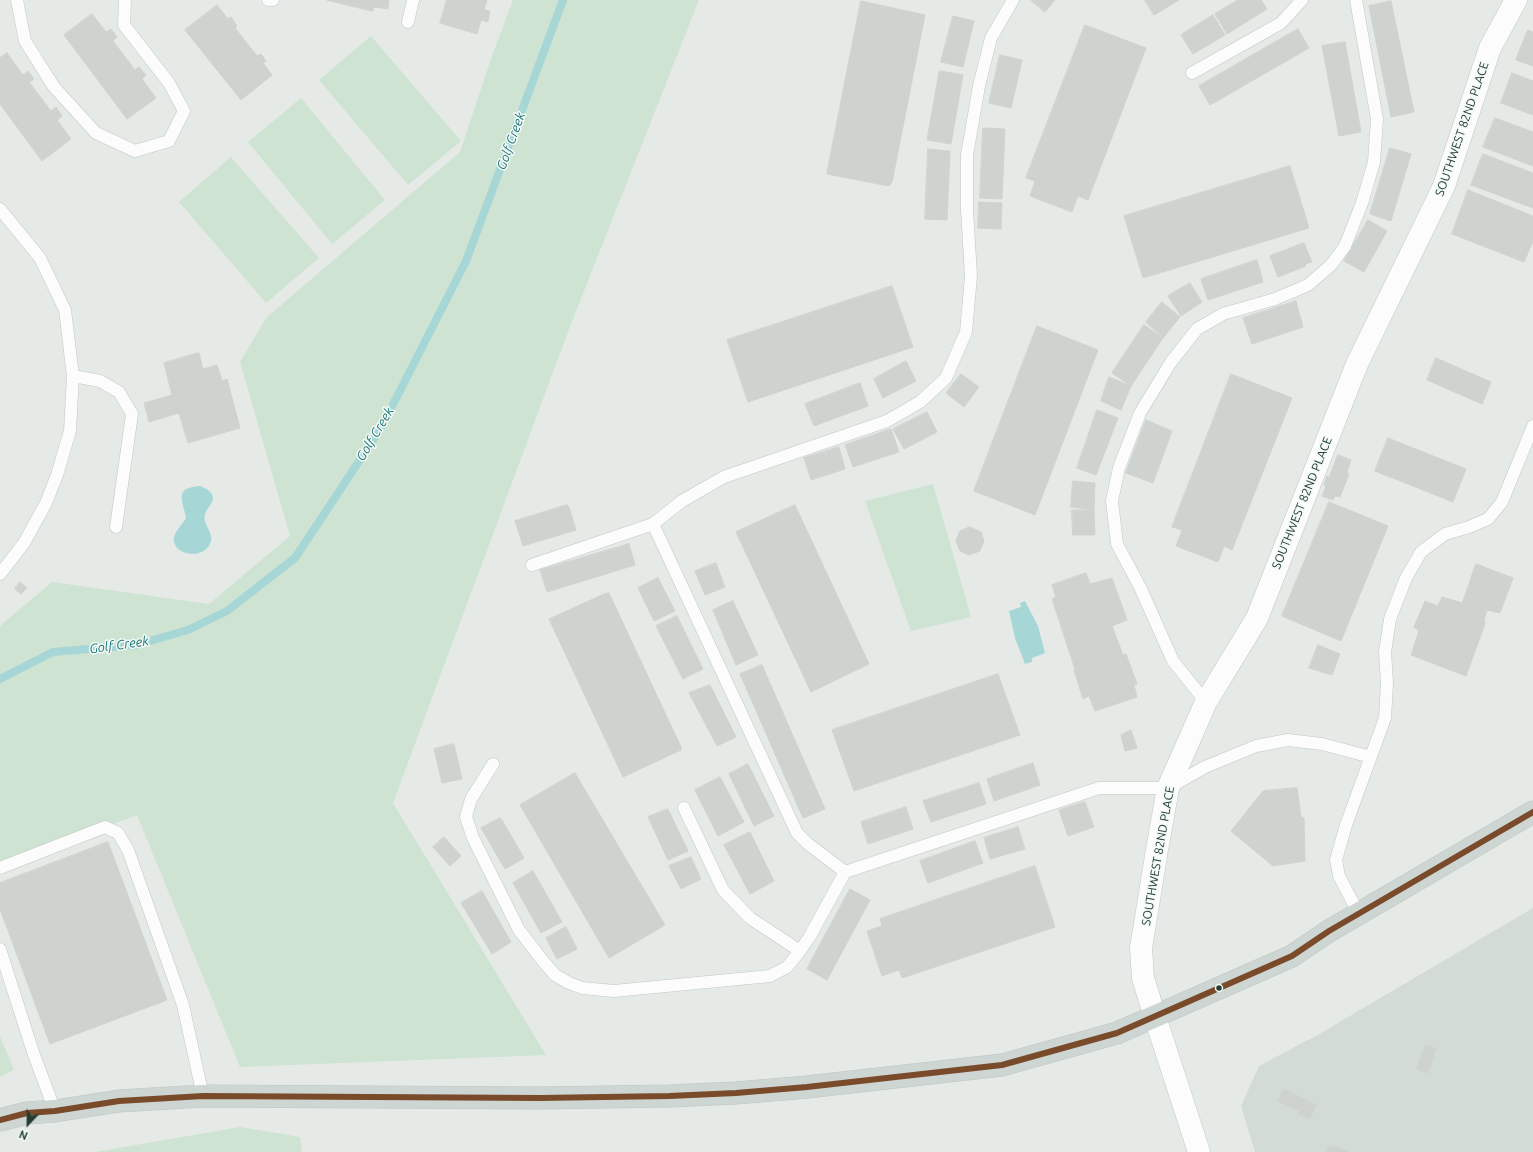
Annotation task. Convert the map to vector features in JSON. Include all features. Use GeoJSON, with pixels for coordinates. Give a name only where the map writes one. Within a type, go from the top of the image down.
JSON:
{"type":"FeatureCollection","features":[{"type":"Feature","properties":{"kind":"main road"},"geometry":{"type":"LineString","coordinates":[[0,1120],[27,1113],[119,1101],[203,1096],[583,1098],[684,1095],[800,1088],[1002,1065],[1117,1033],[1292,956],[1359,914],[1533,812]]}},
{"type":"Feature","properties":{"kind":"street","name":"SOUTHWEST 82ND PLACE"},"geometry":{"type":"LineString","coordinates":[[1199,1152],[1143,978],[1142,948],[1168,788],[1206,702],[1257,618],[1357,364],[1444,186],[1490,48],[1516,0]]}},
{"type":"Feature","properties":{"kind":"lane"},"geometry":{"type":"LineString","coordinates":[[17,0],[25,40],[54,87],[96,133],[135,151],[169,141],[184,111],[169,83],[124,25],[125,0]]}},
{"type":"Feature","properties":{"kind":"lane"},"geometry":{"type":"LineString","coordinates":[[268,0],[273,0]]}},
{"type":"Feature","properties":{"kind":"lane"},"geometry":{"type":"LineString","coordinates":[[408,22],[413,0]]}},
{"type":"Feature","properties":{"kind":"lane"},"geometry":{"type":"LineString","coordinates":[[532,565],[653,524],[682,501],[724,476],[887,422],[920,402],[946,378],[966,332],[971,276],[967,210],[966,155],[979,86],[991,38],[1014,0]]}},
{"type":"Feature","properties":{"kind":"lane"},"geometry":{"type":"LineString","coordinates":[[1192,73],[1281,24],[1302,0]]}},
{"type":"Feature","properties":{"kind":"lane"},"geometry":{"type":"LineString","coordinates":[[1206,702],[1173,662],[1140,588],[1117,544],[1112,501],[1119,468],[1140,413],[1171,362],[1197,329],[1223,314],[1275,299],[1308,285],[1331,265],[1345,246],[1362,203],[1374,162],[1377,119],[1356,0]]}},
{"type":"Feature","properties":{"kind":"lane"},"geometry":{"type":"LineString","coordinates":[[0,209],[40,258],[65,310],[73,376],[70,431],[57,475],[46,503],[24,543],[0,574]]}},
{"type":"Feature","properties":{"kind":"lane"},"geometry":{"type":"LineString","coordinates":[[73,376],[100,381],[119,392],[132,414],[116,526]]}},
{"type":"Feature","properties":{"kind":"lane"},"geometry":{"type":"LineString","coordinates":[[1359,914],[1339,876],[1336,860],[1346,825],[1385,718],[1385,652],[1390,619],[1406,578],[1421,552],[1445,534],[1469,527],[1488,519],[1502,502],[1533,426]]}},
{"type":"Feature","properties":{"kind":"lane"},"geometry":{"type":"LineString","coordinates":[[653,524],[797,833],[807,843],[845,872]]}},
{"type":"Feature","properties":{"kind":"lane"},"geometry":{"type":"LineString","coordinates":[[493,764],[471,799],[466,818],[473,838],[519,930],[555,975],[582,988],[614,990],[770,976],[787,967],[800,951],[810,936],[845,872],[1099,788],[1168,788],[1205,768],[1256,746],[1288,740],[1322,744],[1371,757]]}},
{"type":"Feature","properties":{"kind":"lane"},"geometry":{"type":"LineString","coordinates":[[684,808],[723,890],[750,918],[800,951]]}},
{"type":"Feature","properties":{"kind":"lane"},"geometry":{"type":"LineString","coordinates":[[0,868],[105,827],[118,833],[128,850],[183,1005],[203,1096]]}},
{"type":"Feature","properties":{"kind":"lane"},"geometry":{"type":"LineString","coordinates":[[0,948],[33,1052],[55,1110]]}},
{"type":"Feature","properties":{"kind":"shaded area"},"geometry":{"type":"Polygon","coordinates":[[[1533,908],[1533,1152],[1255,1152],[1241,1106],[1259,1066],[1321,1033],[1533,908]]]}},
{"type":"Feature","properties":{"kind":"green space"},"geometry":{"type":"Polygon","coordinates":[[[513,0],[699,0],[571,324],[393,803],[546,1055],[240,1067],[137,815],[0,867],[0,626],[52,582],[209,604],[290,536],[240,362],[266,318],[460,152],[492,56],[513,0]]]}},
{"type":"Feature","properties":{"kind":"green space"},"geometry":{"type":"Polygon","coordinates":[[[371,36],[461,141],[408,185],[319,80],[371,36]]]}},
{"type":"Feature","properties":{"kind":"green space"},"geometry":{"type":"Polygon","coordinates":[[[301,98],[385,200],[332,244],[248,142],[301,98]]]}},
{"type":"Feature","properties":{"kind":"green space"},"geometry":{"type":"Polygon","coordinates":[[[231,157],[319,258],[266,303],[179,202],[231,157]]]}},
{"type":"Feature","properties":{"kind":"green space"},"geometry":{"type":"Polygon","coordinates":[[[933,484],[971,617],[911,631],[865,501],[933,484]]]}},
{"type":"Feature","properties":{"kind":"green space"},"geometry":{"type":"Polygon","coordinates":[[[0,1036],[14,1070],[0,1077],[0,1036]]]}},
{"type":"Feature","properties":{"kind":"green space"},"geometry":{"type":"Polygon","coordinates":[[[240,1127],[300,1137],[302,1152],[95,1152],[240,1127]]]}},
{"type":"Feature","properties":{"kind":"water"},"geometry":{"type":"Polygon","coordinates":[[[200,486],[209,490],[213,497],[204,518],[211,541],[208,547],[203,551],[196,554],[190,554],[183,552],[178,548],[174,537],[186,518],[182,500],[183,492],[186,489],[200,486]]]}},
{"type":"Feature","properties":{"kind":"water"},"geometry":{"type":"Polygon","coordinates":[[[1025,601],[1038,626],[1045,653],[1032,658],[1032,662],[1025,664],[1015,638],[1009,611],[1021,607],[1020,603],[1025,601]]]}},
{"type":"Feature","properties":{"kind":"building"},"geometry":{"type":"Polygon","coordinates":[[[327,0],[389,0],[388,9],[374,7],[373,11],[327,0]]]}},
{"type":"Feature","properties":{"kind":"building"},"geometry":{"type":"Polygon","coordinates":[[[447,0],[487,0],[484,10],[490,11],[488,22],[481,20],[477,34],[440,23],[447,0]]]}},
{"type":"Feature","properties":{"kind":"building"},"geometry":{"type":"Polygon","coordinates":[[[1031,0],[1055,0],[1045,12],[1031,0]]]}},
{"type":"Feature","properties":{"kind":"building"},"geometry":{"type":"Polygon","coordinates":[[[1145,0],[1179,0],[1154,15],[1145,0]]]}},
{"type":"Feature","properties":{"kind":"building"},"geometry":{"type":"Polygon","coordinates":[[[1238,0],[1261,0],[1267,9],[1227,34],[1215,14],[1238,0]]]}},
{"type":"Feature","properties":{"kind":"building"},"geometry":{"type":"Polygon","coordinates":[[[861,1],[925,15],[892,182],[889,186],[827,174],[861,1]]]}},
{"type":"Feature","properties":{"kind":"building"},"geometry":{"type":"Polygon","coordinates":[[[1391,1],[1414,112],[1391,117],[1369,6],[1391,1]]]}},
{"type":"Feature","properties":{"kind":"building"},"geometry":{"type":"Polygon","coordinates":[[[217,5],[228,19],[231,17],[237,26],[235,28],[257,56],[261,54],[266,61],[263,63],[272,75],[241,100],[185,30],[217,5]]]}},
{"type":"Feature","properties":{"kind":"building"},"geometry":{"type":"Polygon","coordinates":[[[92,14],[106,32],[111,29],[117,37],[113,41],[135,70],[139,67],[146,75],[142,79],[156,98],[127,119],[64,35],[92,14]]]}},
{"type":"Feature","properties":{"kind":"building"},"geometry":{"type":"Polygon","coordinates":[[[1213,15],[1225,35],[1193,54],[1181,35],[1213,15]]]}},
{"type":"Feature","properties":{"kind":"building"},"geometry":{"type":"Polygon","coordinates":[[[953,16],[974,21],[963,67],[941,62],[953,16]]]}},
{"type":"Feature","properties":{"kind":"building"},"geometry":{"type":"Polygon","coordinates":[[[1085,25],[1146,48],[1088,200],[1078,196],[1072,212],[1030,196],[1035,181],[1026,178],[1085,25]]]}},
{"type":"Feature","properties":{"kind":"building"},"geometry":{"type":"Polygon","coordinates":[[[1298,29],[1309,48],[1210,105],[1199,86],[1298,29]]]}},
{"type":"Feature","properties":{"kind":"building"},"geometry":{"type":"Polygon","coordinates":[[[1528,30],[1533,32],[1533,66],[1516,60],[1528,30]]]}},
{"type":"Feature","properties":{"kind":"building"},"geometry":{"type":"Polygon","coordinates":[[[1345,42],[1361,132],[1339,136],[1322,46],[1345,42]]]}},
{"type":"Feature","properties":{"kind":"building"},"geometry":{"type":"Polygon","coordinates":[[[7,53],[23,75],[28,71],[34,79],[29,82],[51,111],[56,107],[62,116],[57,120],[71,139],[42,161],[0,104],[0,58],[7,53]]]}},
{"type":"Feature","properties":{"kind":"building"},"geometry":{"type":"Polygon","coordinates":[[[1000,55],[1022,60],[1011,108],[989,103],[1000,55]]]}},
{"type":"Feature","properties":{"kind":"building"},"geometry":{"type":"Polygon","coordinates":[[[941,71],[963,75],[951,144],[927,140],[939,72],[941,71]]]}},
{"type":"Feature","properties":{"kind":"building"},"geometry":{"type":"Polygon","coordinates":[[[1512,73],[1533,81],[1533,115],[1501,103],[1512,73]]]}},
{"type":"Feature","properties":{"kind":"building"},"geometry":{"type":"Polygon","coordinates":[[[1495,118],[1533,132],[1533,166],[1483,147],[1495,118]]]}},
{"type":"Feature","properties":{"kind":"building"},"geometry":{"type":"Polygon","coordinates":[[[983,128],[1005,129],[1002,199],[980,198],[983,128]]]}},
{"type":"Feature","properties":{"kind":"building"},"geometry":{"type":"Polygon","coordinates":[[[1390,148],[1411,154],[1391,221],[1370,214],[1390,148]]]}},
{"type":"Feature","properties":{"kind":"building"},"geometry":{"type":"Polygon","coordinates":[[[928,149],[950,151],[947,220],[925,219],[928,149]]]}},
{"type":"Feature","properties":{"kind":"building"},"geometry":{"type":"Polygon","coordinates":[[[1483,154],[1533,173],[1533,208],[1471,185],[1483,154]]]}},
{"type":"Feature","properties":{"kind":"building"},"geometry":{"type":"Polygon","coordinates":[[[1290,166],[1309,228],[1143,278],[1124,216],[1290,166]]]}},
{"type":"Feature","properties":{"kind":"building"},"geometry":{"type":"Polygon","coordinates":[[[1468,190],[1533,216],[1533,241],[1524,262],[1452,234],[1468,190]]]}},
{"type":"Feature","properties":{"kind":"building"},"geometry":{"type":"Polygon","coordinates":[[[979,202],[1002,203],[1001,229],[978,228],[979,202]]]}},
{"type":"Feature","properties":{"kind":"building"},"geometry":{"type":"Polygon","coordinates":[[[1368,220],[1387,231],[1364,272],[1344,261],[1368,220]]]}},
{"type":"Feature","properties":{"kind":"building"},"geometry":{"type":"Polygon","coordinates":[[[1304,243],[1312,262],[1305,264],[1306,266],[1278,277],[1270,256],[1304,243]]]}},
{"type":"Feature","properties":{"kind":"building"},"geometry":{"type":"Polygon","coordinates":[[[1257,260],[1263,282],[1208,300],[1201,279],[1257,260]]]}},
{"type":"Feature","properties":{"kind":"building"},"geometry":{"type":"Polygon","coordinates":[[[1190,283],[1202,302],[1181,316],[1168,296],[1190,283]]]}},
{"type":"Feature","properties":{"kind":"building"},"geometry":{"type":"Polygon","coordinates":[[[892,286],[913,347],[748,402],[727,340],[892,286]]]}},
{"type":"Feature","properties":{"kind":"building"},"geometry":{"type":"Polygon","coordinates":[[[1296,301],[1303,327],[1252,344],[1243,318],[1296,301]]]}},
{"type":"Feature","properties":{"kind":"building"},"geometry":{"type":"Polygon","coordinates":[[[1162,302],[1180,317],[1163,338],[1146,322],[1162,302]]]}},
{"type":"Feature","properties":{"kind":"building"},"geometry":{"type":"Polygon","coordinates":[[[1144,325],[1163,338],[1131,386],[1112,373],[1144,325]]]}},
{"type":"Feature","properties":{"kind":"building"},"geometry":{"type":"Polygon","coordinates":[[[1037,326],[1098,350],[1035,515],[974,491],[1037,326]]]}},
{"type":"Feature","properties":{"kind":"building"},"geometry":{"type":"Polygon","coordinates":[[[199,353],[203,369],[217,365],[222,381],[227,379],[240,428],[188,443],[179,413],[149,422],[144,403],[172,395],[164,363],[199,353]]]}},
{"type":"Feature","properties":{"kind":"building"},"geometry":{"type":"Polygon","coordinates":[[[1436,358],[1491,382],[1482,404],[1427,380],[1436,358]]]}},
{"type":"Feature","properties":{"kind":"building"},"geometry":{"type":"Polygon","coordinates":[[[906,361],[916,381],[883,398],[874,379],[906,361]]]}},
{"type":"Feature","properties":{"kind":"building"},"geometry":{"type":"Polygon","coordinates":[[[961,374],[979,387],[964,407],[946,393],[961,374]]]}},
{"type":"Feature","properties":{"kind":"building"},"geometry":{"type":"Polygon","coordinates":[[[1231,374],[1292,398],[1232,550],[1224,546],[1218,562],[1176,546],[1182,530],[1172,527],[1231,374]]]}},
{"type":"Feature","properties":{"kind":"building"},"geometry":{"type":"Polygon","coordinates":[[[1109,377],[1131,386],[1121,410],[1101,401],[1109,377]]]}},
{"type":"Feature","properties":{"kind":"building"},"geometry":{"type":"Polygon","coordinates":[[[860,383],[868,406],[814,426],[805,404],[860,383]]]}},
{"type":"Feature","properties":{"kind":"building"},"geometry":{"type":"Polygon","coordinates":[[[1097,410],[1118,418],[1096,475],[1077,468],[1097,410]]]}},
{"type":"Feature","properties":{"kind":"building"},"geometry":{"type":"Polygon","coordinates":[[[927,412],[937,432],[904,449],[893,429],[927,412]]]}},
{"type":"Feature","properties":{"kind":"building"},"geometry":{"type":"Polygon","coordinates":[[[1146,420],[1172,431],[1153,483],[1126,473],[1146,420]]]}},
{"type":"Feature","properties":{"kind":"building"},"geometry":{"type":"Polygon","coordinates":[[[891,429],[899,452],[853,467],[845,445],[891,429]]]}},
{"type":"Feature","properties":{"kind":"building"},"geometry":{"type":"Polygon","coordinates":[[[1388,438],[1466,469],[1453,502],[1375,471],[1388,438]]]}},
{"type":"Feature","properties":{"kind":"building"},"geometry":{"type":"Polygon","coordinates":[[[839,447],[845,469],[811,480],[804,458],[839,447]]]}},
{"type":"Feature","properties":{"kind":"building"},"geometry":{"type":"Polygon","coordinates":[[[1338,455],[1351,460],[1347,472],[1349,474],[1340,497],[1335,496],[1333,500],[1322,496],[1326,486],[1324,485],[1327,476],[1329,477],[1338,455]]]}},
{"type":"Feature","properties":{"kind":"building"},"geometry":{"type":"Polygon","coordinates":[[[1073,481],[1095,483],[1094,510],[1071,507],[1073,481]]]}},
{"type":"Feature","properties":{"kind":"building"},"geometry":{"type":"Polygon","coordinates":[[[1329,502],[1388,526],[1341,641],[1282,616],[1329,502]]]}},
{"type":"Feature","properties":{"kind":"building"},"geometry":{"type":"Polygon","coordinates":[[[567,505],[569,507],[576,530],[523,546],[515,521],[567,505]]]}},
{"type":"Feature","properties":{"kind":"building"},"geometry":{"type":"Polygon","coordinates":[[[795,505],[869,664],[811,692],[736,532],[795,505]]]}},
{"type":"Feature","properties":{"kind":"building"},"geometry":{"type":"Polygon","coordinates":[[[1072,510],[1094,510],[1095,535],[1073,535],[1072,510]]]}},
{"type":"Feature","properties":{"kind":"building"},"geometry":{"type":"Polygon","coordinates":[[[970,527],[981,532],[984,541],[980,551],[969,555],[960,551],[956,541],[960,531],[970,527]]]}},
{"type":"Feature","properties":{"kind":"building"},"geometry":{"type":"Polygon","coordinates":[[[629,544],[635,565],[547,592],[540,570],[629,544]]]}},
{"type":"Feature","properties":{"kind":"building"},"geometry":{"type":"Polygon","coordinates":[[[716,563],[725,587],[705,595],[695,571],[716,563]]]}},
{"type":"Feature","properties":{"kind":"building"},"geometry":{"type":"Polygon","coordinates":[[[1476,564],[1513,578],[1500,613],[1487,610],[1484,621],[1485,624],[1466,676],[1411,655],[1419,631],[1414,627],[1425,601],[1438,606],[1442,597],[1462,603],[1476,564]]]}},
{"type":"Feature","properties":{"kind":"building"},"geometry":{"type":"Polygon","coordinates":[[[1086,573],[1090,584],[1112,578],[1127,620],[1112,626],[1123,655],[1126,654],[1137,684],[1134,685],[1137,697],[1095,711],[1089,696],[1083,699],[1074,670],[1075,669],[1052,599],[1056,597],[1052,585],[1086,573]]]}},
{"type":"Feature","properties":{"kind":"building"},"geometry":{"type":"Polygon","coordinates":[[[658,578],[675,611],[654,621],[638,588],[658,578]]]}},
{"type":"Feature","properties":{"kind":"building"},"geometry":{"type":"Polygon","coordinates":[[[20,582],[27,588],[21,594],[15,589],[20,582]]]}},
{"type":"Feature","properties":{"kind":"building"},"geometry":{"type":"Polygon","coordinates":[[[609,593],[681,747],[681,750],[623,777],[549,619],[609,593]]]}},
{"type":"Feature","properties":{"kind":"building"},"geometry":{"type":"Polygon","coordinates":[[[733,601],[758,655],[736,665],[713,610],[733,601]]]}},
{"type":"Feature","properties":{"kind":"building"},"geometry":{"type":"Polygon","coordinates":[[[677,616],[703,669],[683,679],[656,626],[677,616]]]}},
{"type":"Feature","properties":{"kind":"building"},"geometry":{"type":"Polygon","coordinates":[[[1318,645],[1340,654],[1332,675],[1309,668],[1318,645]]]}},
{"type":"Feature","properties":{"kind":"building"},"geometry":{"type":"Polygon","coordinates":[[[762,665],[825,809],[803,818],[740,674],[762,665]]]}},
{"type":"Feature","properties":{"kind":"building"},"geometry":{"type":"Polygon","coordinates":[[[998,674],[1020,735],[854,791],[832,730],[998,674]]]}},
{"type":"Feature","properties":{"kind":"building"},"geometry":{"type":"Polygon","coordinates":[[[710,685],[736,737],[717,746],[689,693],[710,685]]]}},
{"type":"Feature","properties":{"kind":"building"},"geometry":{"type":"Polygon","coordinates":[[[1131,730],[1137,748],[1125,751],[1121,735],[1131,730]]]}},
{"type":"Feature","properties":{"kind":"building"},"geometry":{"type":"Polygon","coordinates":[[[454,744],[462,779],[442,783],[434,749],[454,744]]]}},
{"type":"Feature","properties":{"kind":"building"},"geometry":{"type":"Polygon","coordinates":[[[1033,763],[1040,785],[994,801],[987,779],[1033,763]]]}},
{"type":"Feature","properties":{"kind":"building"},"geometry":{"type":"Polygon","coordinates":[[[748,764],[774,816],[754,826],[729,774],[748,764]]]}},
{"type":"Feature","properties":{"kind":"building"},"geometry":{"type":"Polygon","coordinates":[[[575,773],[665,925],[609,958],[520,805],[575,773]]]}},
{"type":"Feature","properties":{"kind":"building"},"geometry":{"type":"Polygon","coordinates":[[[720,777],[744,822],[718,836],[695,790],[720,777]]]}},
{"type":"Feature","properties":{"kind":"building"},"geometry":{"type":"Polygon","coordinates":[[[979,783],[986,804],[931,822],[923,801],[979,783]]]}},
{"type":"Feature","properties":{"kind":"building"},"geometry":{"type":"Polygon","coordinates":[[[1297,788],[1301,817],[1304,818],[1305,861],[1273,866],[1231,831],[1263,791],[1297,788]]]}},
{"type":"Feature","properties":{"kind":"building"},"geometry":{"type":"Polygon","coordinates":[[[1085,802],[1094,827],[1068,836],[1059,810],[1085,802]]]}},
{"type":"Feature","properties":{"kind":"building"},"geometry":{"type":"Polygon","coordinates":[[[906,807],[913,829],[868,844],[861,822],[906,807]]]}},
{"type":"Feature","properties":{"kind":"building"},"geometry":{"type":"Polygon","coordinates":[[[668,809],[688,851],[668,860],[648,817],[668,809]]]}},
{"type":"Feature","properties":{"kind":"building"},"geometry":{"type":"Polygon","coordinates":[[[500,818],[524,858],[505,869],[481,828],[500,818]]]}},
{"type":"Feature","properties":{"kind":"building"},"geometry":{"type":"Polygon","coordinates":[[[1018,827],[1025,849],[990,859],[984,838],[1018,827]]]}},
{"type":"Feature","properties":{"kind":"building"},"geometry":{"type":"Polygon","coordinates":[[[750,832],[774,881],[750,894],[724,845],[750,832]]]}},
{"type":"Feature","properties":{"kind":"building"},"geometry":{"type":"Polygon","coordinates":[[[444,837],[461,856],[450,866],[433,847],[444,837]]]}},
{"type":"Feature","properties":{"kind":"building"},"geometry":{"type":"Polygon","coordinates":[[[975,841],[983,863],[928,883],[920,861],[975,841]]]}},
{"type":"Feature","properties":{"kind":"building"},"geometry":{"type":"Polygon","coordinates":[[[108,842],[167,1000],[50,1044],[0,909],[0,883],[108,842]]]}},
{"type":"Feature","properties":{"kind":"building"},"geometry":{"type":"Polygon","coordinates":[[[691,857],[701,879],[681,889],[669,866],[691,857]]]}},
{"type":"Feature","properties":{"kind":"building"},"geometry":{"type":"Polygon","coordinates":[[[1035,866],[1055,927],[902,978],[899,970],[882,976],[867,931],[882,926],[880,919],[1035,866]]]}},
{"type":"Feature","properties":{"kind":"building"},"geometry":{"type":"Polygon","coordinates":[[[533,871],[562,922],[541,933],[513,883],[533,871]]]}},
{"type":"Feature","properties":{"kind":"building"},"geometry":{"type":"Polygon","coordinates":[[[850,889],[870,900],[827,980],[807,969],[850,889]]]}},
{"type":"Feature","properties":{"kind":"building"},"geometry":{"type":"Polygon","coordinates":[[[482,891],[511,942],[492,954],[461,903],[482,891]]]}},
{"type":"Feature","properties":{"kind":"building"},"geometry":{"type":"Polygon","coordinates":[[[566,927],[577,949],[557,959],[546,938],[566,927]]]}},
{"type":"Feature","properties":{"kind":"building"},"geometry":{"type":"Polygon","coordinates":[[[1426,1045],[1436,1049],[1427,1073],[1417,1069],[1426,1045]]]}},
{"type":"Feature","properties":{"kind":"building"},"geometry":{"type":"Polygon","coordinates":[[[1284,1089],[1316,1105],[1310,1119],[1298,1114],[1300,1111],[1278,1101],[1284,1089]]]}},
{"type":"Feature","properties":{"kind":"building"},"geometry":{"type":"Polygon","coordinates":[[[1330,1145],[1348,1152],[1327,1152],[1330,1145]]]}},
{"type":"Feature","properties":{"kind":"waterway","name":"Golf Creek"},"geometry":{"type":"LineString","coordinates":[[0,679],[53,652],[136,645],[188,630],[227,611],[295,558],[381,428],[466,261],[563,0]]}},
{"type":"Feature","properties":{"kind":"transit line"},"geometry":{"type":"LineString","coordinates":[[0,1120],[27,1113],[55,1111],[119,1101],[203,1096],[540,1098],[669,1096],[736,1093],[807,1087],[1002,1065],[1117,1033],[1292,956],[1329,931],[1533,812]]}}]}
